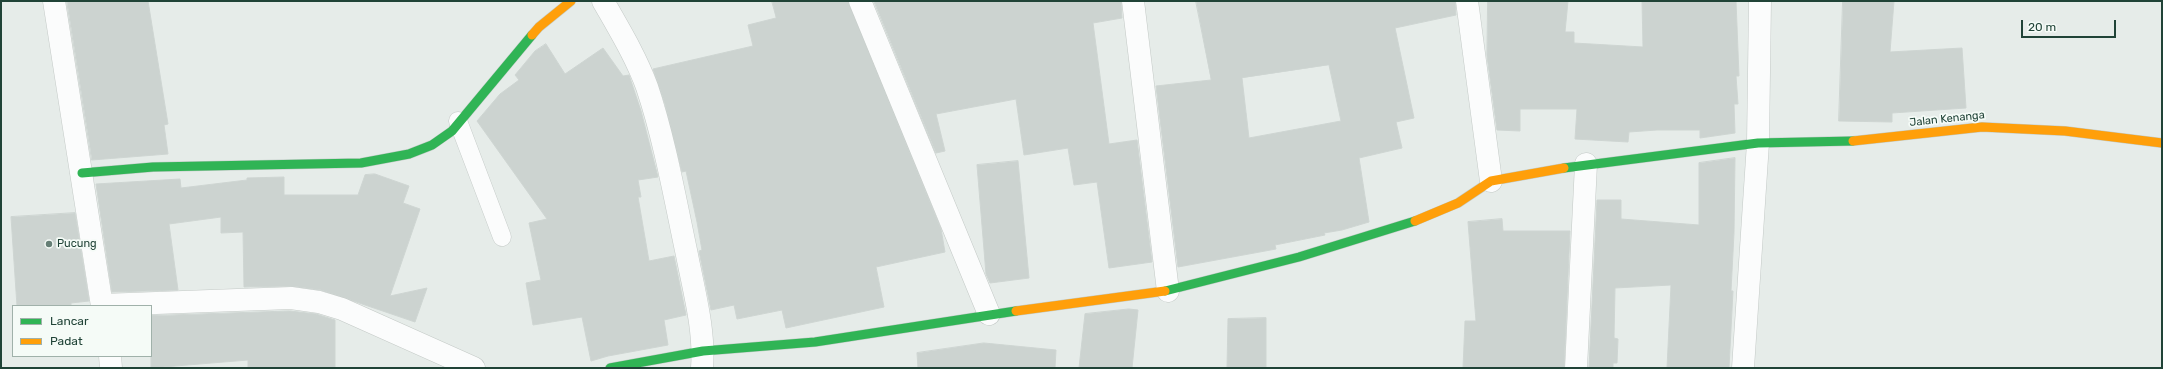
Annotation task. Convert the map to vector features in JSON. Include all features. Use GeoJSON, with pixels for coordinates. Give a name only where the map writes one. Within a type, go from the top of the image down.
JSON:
{"type":"FeatureCollection","features":[{"type":"Feature","properties":{"kind":"street"},"geometry":{"type":"LineString","coordinates":[[54,1],[102,305]]}},
{"type":"Feature","properties":{"kind":"street"},"geometry":{"type":"LineString","coordinates":[[82,173],[153,167],[361,163],[388,160],[416,152],[443,139],[539,27],[571,1]]}},
{"type":"Feature","properties":{"kind":"street"},"geometry":{"type":"LineString","coordinates":[[603,1],[633,55],[646,87],[661,136],[691,277],[702,359]]}},
{"type":"Feature","properties":{"kind":"street"},"geometry":{"type":"LineString","coordinates":[[860,1],[989,314]]}},
{"type":"Feature","properties":{"kind":"street"},"geometry":{"type":"LineString","coordinates":[[1133,1],[1168,291]]}},
{"type":"Feature","properties":{"kind":"street"},"geometry":{"type":"LineString","coordinates":[[610,368],[702,359],[989,314],[1168,291],[1299,257],[1424,218],[1458,203],[1491,181],[1466,1]]}},
{"type":"Feature","properties":{"kind":"street"},"geometry":{"type":"LineString","coordinates":[[1743,368],[1758,143],[1760,1]]}},
{"type":"Feature","properties":{"kind":"street","name":"Jalan Kenanga"},"geometry":{"type":"LineString","coordinates":[[1491,181],[1586,164],[1758,143],[1839,143],[1982,127],[2065,131],[2162,143]]}},
{"type":"Feature","properties":{"kind":"street"},"geometry":{"type":"LineString","coordinates":[[1576,368],[1586,164]]}},
{"type":"Feature","properties":{"kind":"street"},"geometry":{"type":"LineString","coordinates":[[126,305],[291,298],[319,302],[342,309],[474,368]]}},
{"type":"Feature","properties":{"kind":"street"},"geometry":{"type":"LineString","coordinates":[[110,357],[111,368]]}},
{"type":"Feature","properties":{"kind":"lane"},"geometry":{"type":"LineString","coordinates":[[458,121],[502,237]]}},
{"type":"Feature","properties":{"kind":"building"},"geometry":{"type":"Polygon","coordinates":[[[67,1],[148,1],[168,124],[164,125],[168,154],[92,160],[67,1]]]}},
{"type":"Feature","properties":{"kind":"building"},"geometry":{"type":"Polygon","coordinates":[[[772,1],[848,1],[941,229],[945,252],[876,267],[884,307],[786,328],[782,310],[737,319],[734,305],[711,310],[699,251],[702,250],[697,222],[686,171],[682,172],[665,104],[653,69],[753,46],[748,25],[776,18],[772,1]]]}},
{"type":"Feature","properties":{"kind":"building"},"geometry":{"type":"Polygon","coordinates":[[[874,1],[1121,1],[1122,18],[1093,23],[1109,144],[1137,140],[1152,262],[1109,268],[1097,182],[1074,185],[1068,148],[1024,155],[1016,99],[936,114],[945,151],[936,153],[874,1]]]}},
{"type":"Feature","properties":{"kind":"building"},"geometry":{"type":"Polygon","coordinates":[[[1196,1],[1455,1],[1456,15],[1395,28],[1414,118],[1396,122],[1402,148],[1359,158],[1369,222],[1342,230],[1324,233],[1325,235],[1275,245],[1276,249],[1178,267],[1156,86],[1211,80],[1196,1]],[[1329,65],[1242,78],[1249,138],[1341,121],[1329,65]]]}},
{"type":"Feature","properties":{"kind":"building"},"geometry":{"type":"Polygon","coordinates":[[[1488,1],[1568,1],[1565,32],[1574,32],[1574,43],[1643,47],[1642,1],[1736,1],[1739,76],[1736,76],[1738,104],[1734,104],[1735,133],[1700,138],[1700,130],[1657,130],[1629,132],[1628,142],[1575,139],[1577,109],[1520,109],[1520,131],[1497,130],[1487,56],[1488,1]]]}},
{"type":"Feature","properties":{"kind":"building"},"geometry":{"type":"Polygon","coordinates":[[[1843,1],[1894,1],[1890,52],[1962,48],[1966,108],[1892,113],[1892,122],[1839,121],[1843,1]]]}},
{"type":"Feature","properties":{"kind":"building"},"geometry":{"type":"Polygon","coordinates":[[[546,44],[565,74],[603,48],[623,76],[629,75],[641,111],[658,177],[638,180],[641,197],[638,197],[649,261],[674,256],[686,315],[664,320],[668,345],[608,356],[591,361],[582,317],[533,325],[526,283],[541,280],[529,223],[547,219],[477,121],[500,94],[519,80],[515,75],[535,51],[546,44]]]}},
{"type":"Feature","properties":{"kind":"building"},"geometry":{"type":"Polygon","coordinates":[[[1735,158],[1734,233],[1731,291],[1733,291],[1729,368],[1667,368],[1671,285],[1615,288],[1614,338],[1618,339],[1617,363],[1613,363],[1613,368],[1589,368],[1597,200],[1621,200],[1621,219],[1699,225],[1699,163],[1735,158]]]}},
{"type":"Feature","properties":{"kind":"building"},"geometry":{"type":"Polygon","coordinates":[[[1018,161],[1029,278],[990,283],[986,274],[977,165],[1018,161]]]}},
{"type":"Feature","properties":{"kind":"building"},"geometry":{"type":"Polygon","coordinates":[[[375,174],[409,186],[403,203],[420,209],[390,296],[427,288],[415,322],[321,290],[291,286],[244,287],[243,232],[221,233],[221,217],[169,224],[178,290],[112,292],[96,184],[180,179],[181,188],[247,180],[247,178],[284,177],[284,195],[358,195],[365,175],[375,174]]]}},
{"type":"Feature","properties":{"kind":"building"},"geometry":{"type":"Polygon","coordinates":[[[75,213],[89,301],[71,303],[71,305],[17,305],[11,217],[75,213]]]}},
{"type":"Feature","properties":{"kind":"building"},"geometry":{"type":"Polygon","coordinates":[[[1502,219],[1503,231],[1570,231],[1564,368],[1463,368],[1465,321],[1476,321],[1468,222],[1502,219]]]}},
{"type":"Feature","properties":{"kind":"building"},"geometry":{"type":"Polygon","coordinates":[[[1129,309],[1138,310],[1132,368],[1079,368],[1085,314],[1129,309]]]}},
{"type":"Feature","properties":{"kind":"building"},"geometry":{"type":"Polygon","coordinates":[[[290,311],[316,314],[335,320],[335,368],[248,368],[248,360],[151,368],[152,316],[290,311]]]}},
{"type":"Feature","properties":{"kind":"building"},"geometry":{"type":"Polygon","coordinates":[[[1266,318],[1266,368],[1227,368],[1228,319],[1266,318]]]}},
{"type":"Feature","properties":{"kind":"building"},"geometry":{"type":"Polygon","coordinates":[[[984,343],[1056,350],[1055,368],[918,368],[917,353],[984,343]]]}},
{"type":"Feature","properties":{"kind":"traffic: fast"},"geometry":{"type":"LineString","coordinates":[[82,173],[153,167],[361,163],[409,154],[432,145],[452,131],[532,35]]}},
{"type":"Feature","properties":{"kind":"traffic: fast"},"geometry":{"type":"LineString","coordinates":[[1564,168],[1758,143],[1853,141]]}},
{"type":"Feature","properties":{"kind":"traffic: fast"},"geometry":{"type":"LineString","coordinates":[[1165,291],[1299,257],[1415,221]]}},
{"type":"Feature","properties":{"kind":"traffic: fast"},"geometry":{"type":"LineString","coordinates":[[610,368],[703,351],[815,342],[1016,311]]}},
{"type":"Feature","properties":{"kind":"traffic: slow"},"geometry":{"type":"LineString","coordinates":[[532,35],[539,27],[571,1]]}},
{"type":"Feature","properties":{"kind":"traffic: slow"},"geometry":{"type":"LineString","coordinates":[[1853,141],[1982,127],[2065,131],[2162,143]]}},
{"type":"Feature","properties":{"kind":"traffic: slow"},"geometry":{"type":"LineString","coordinates":[[1415,221],[1458,203],[1491,181],[1564,168]]}},
{"type":"Feature","properties":{"kind":"traffic: slow"},"geometry":{"type":"LineString","coordinates":[[1016,311],[1165,291]]}},
{"type":"Feature","properties":{"kind":"place","name":"Pucung"},"geometry":{"type":"Point","coordinates":[49,244]}}]}
